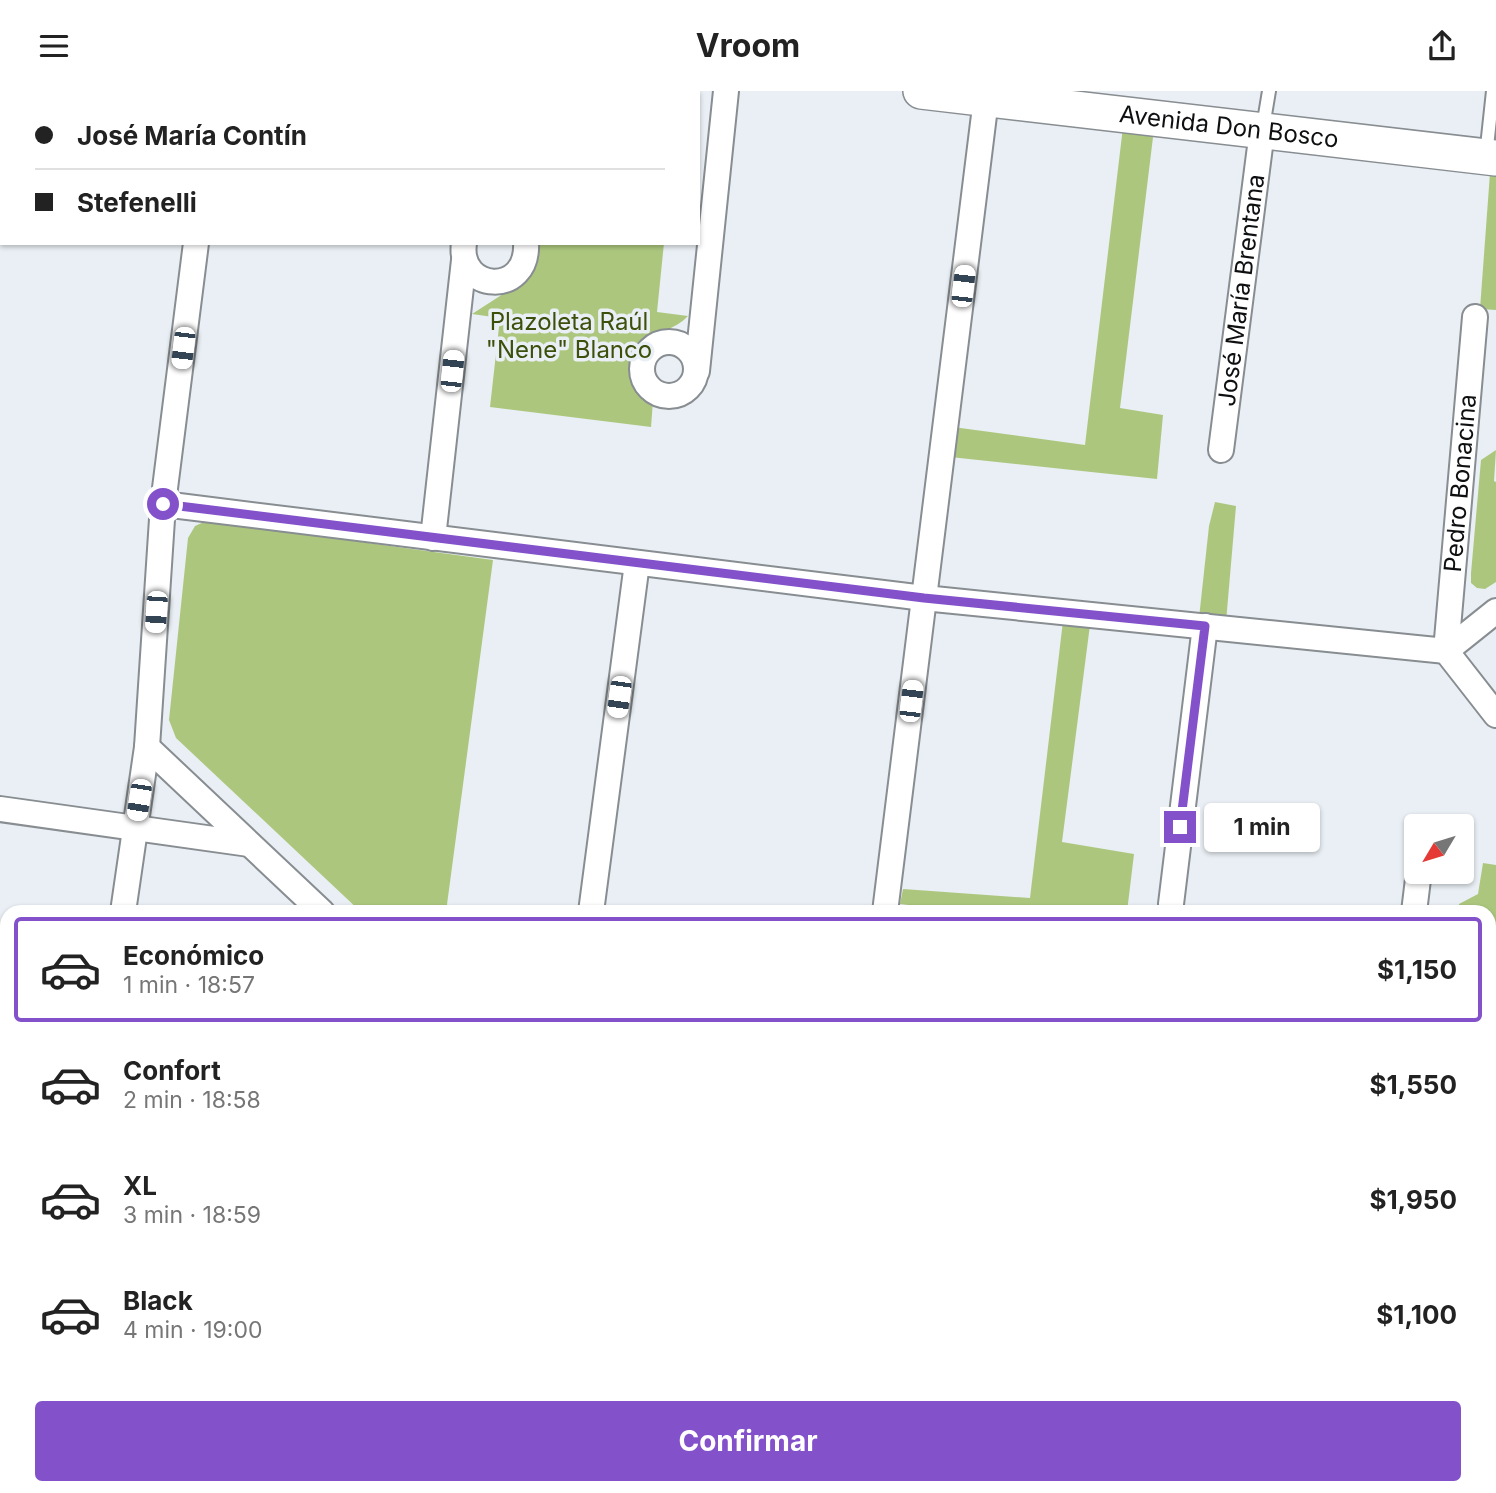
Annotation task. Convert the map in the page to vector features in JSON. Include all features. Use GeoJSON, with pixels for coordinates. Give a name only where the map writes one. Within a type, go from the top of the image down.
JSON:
{"type":"FeatureCollection","features":[{"type":"Feature","properties":{"kind":"main road","name":"Avenida Don Bosco"},"geometry":{"type":"LineString","coordinates":[[920,91],[987,95],[1262,131],[1491,157]]}},
{"type":"Feature","properties":{"kind":"street"},"geometry":{"type":"LineString","coordinates":[[697,371],[726,91]]}},
{"type":"Feature","properties":{"kind":"street"},"geometry":{"type":"LineString","coordinates":[[886,905],[987,95]]}},
{"type":"Feature","properties":{"kind":"street","name":"José María Brentana"},"geometry":{"type":"LineString","coordinates":[[1221,450],[1262,131]]}},
{"type":"Feature","properties":{"kind":"street"},"geometry":{"type":"LineString","coordinates":[[124,905],[147,747],[163,504],[196,245]]}},
{"type":"Feature","properties":{"kind":"street"},"geometry":{"type":"LineString","coordinates":[[464,252],[476,276],[497,282],[517,274],[523,265],[526,245]]}},
{"type":"Feature","properties":{"kind":"street"},"geometry":{"type":"LineString","coordinates":[[433,537],[464,252]]}},
{"type":"Feature","properties":{"kind":"street","name":"Pedro Bonacina"},"geometry":{"type":"LineString","coordinates":[[1446,651],[1475,317]]}},
{"type":"Feature","properties":{"kind":"street"},"geometry":{"type":"LineString","coordinates":[[163,504],[924,598],[1446,651],[1496,611]]}},
{"type":"Feature","properties":{"kind":"street"},"geometry":{"type":"LineString","coordinates":[[592,905],[637,563]]}},
{"type":"Feature","properties":{"kind":"street"},"geometry":{"type":"LineString","coordinates":[[1171,904],[1205,626]]}},
{"type":"Feature","properties":{"kind":"street"},"geometry":{"type":"LineString","coordinates":[[1446,651],[1496,715]]}},
{"type":"Feature","properties":{"kind":"street"},"geometry":{"type":"LineString","coordinates":[[147,747],[314,905]]}},
{"type":"Feature","properties":{"kind":"street"},"geometry":{"type":"LineString","coordinates":[[0,809],[249,844]]}},
{"type":"Feature","properties":{"kind":"street"},"geometry":{"type":"LineString","coordinates":[[1415,905],[1417,884]]}},
{"type":"Feature","properties":{"kind":"lane"},"geometry":{"type":"LineString","coordinates":[[1262,131],[1269,91]]}},
{"type":"Feature","properties":{"kind":"lane"},"geometry":{"type":"LineString","coordinates":[[1491,157],[1493,91]]}},
{"type":"Feature","properties":{"kind":"green space"},"geometry":{"type":"Polygon","coordinates":[[[1123,127],[1154,129],[1120,408],[1163,415],[1157,479],[950,457],[953,427],[1085,445],[1123,127]]]}},
{"type":"Feature","properties":{"kind":"green space"},"geometry":{"type":"Polygon","coordinates":[[[1490,173],[1496,173],[1496,310],[1480,309],[1490,173]]]}},
{"type":"Feature","properties":{"kind":"green space","name":"Plazoleta Raúl \"Nene\" Blanco"},"geometry":{"type":"Polygon","coordinates":[[[534,245],[664,245],[657,312],[688,316],[645,342],[635,357],[638,381],[653,401],[651,427],[490,407],[500,318],[472,314],[525,280],[534,245]]]}},
{"type":"Feature","properties":{"kind":"green space"},"geometry":{"type":"Polygon","coordinates":[[[1496,450],[1496,582],[1485,589],[1477,588],[1471,583],[1471,573],[1481,460],[1496,450]]]}},
{"type":"Feature","properties":{"kind":"green space"},"geometry":{"type":"Polygon","coordinates":[[[1215,502],[1236,506],[1226,622],[1199,618],[1209,526],[1215,502]]]}},
{"type":"Feature","properties":{"kind":"green space"},"geometry":{"type":"Polygon","coordinates":[[[206,521],[493,560],[447,905],[354,905],[176,738],[169,720],[188,538],[195,526],[206,521]]]}},
{"type":"Feature","properties":{"kind":"green space"},"geometry":{"type":"Polygon","coordinates":[[[1063,621],[1090,625],[1062,842],[1134,854],[1128,905],[900,904],[903,889],[1030,898],[1063,621]]]}},
{"type":"Feature","properties":{"kind":"green space"},"geometry":{"type":"Polygon","coordinates":[[[1483,863],[1496,865],[1496,905],[1459,905],[1478,894],[1483,863]]]}},
{"type":"Feature","properties":{"kind":"route"},"geometry":{"type":"LineString","coordinates":[[163,504],[924,598],[1205,626],[1180,827]]}}]}
